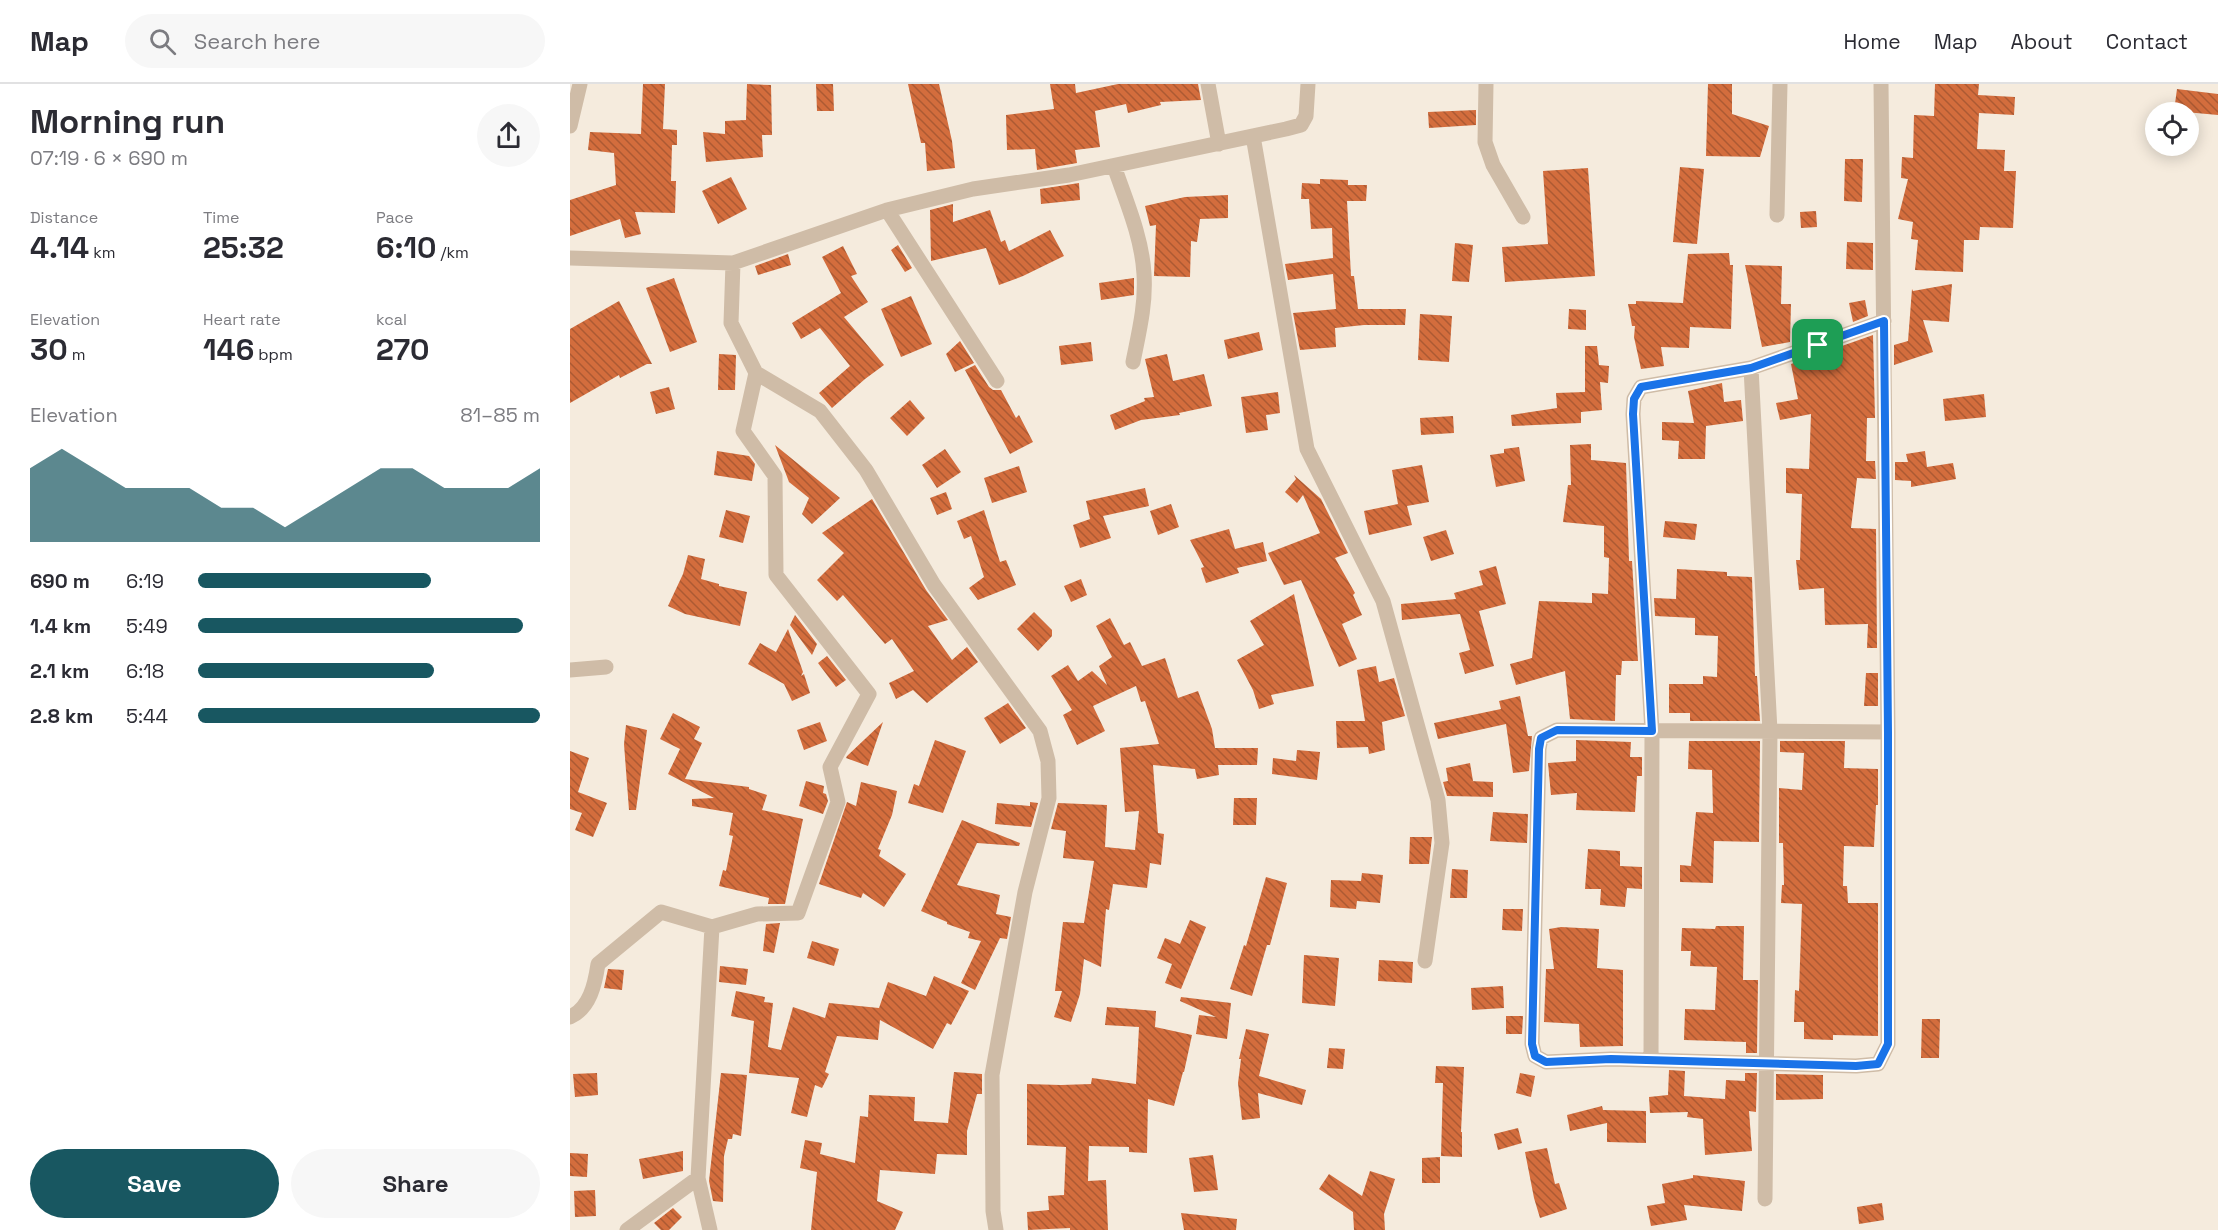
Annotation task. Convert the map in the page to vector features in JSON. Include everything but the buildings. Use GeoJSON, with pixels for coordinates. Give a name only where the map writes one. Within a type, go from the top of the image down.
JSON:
{"type":"FeatureCollection","features":[{"type":"Feature","properties":{"kind":"street"},"geometry":{"type":"LineString","coordinates":[[570,126],[580,84]]}},
{"type":"Feature","properties":{"kind":"street"},"geometry":{"type":"LineString","coordinates":[[1208,84],[1219,144]]}},
{"type":"Feature","properties":{"kind":"street"},"geometry":{"type":"LineString","coordinates":[[570,258],[733,263],[887,210],[974,189],[1114,166],[1300,124],[1306,116],[1308,84]]}},
{"type":"Feature","properties":{"kind":"street"},"geometry":{"type":"LineString","coordinates":[[1486,84],[1485,142],[1493,165],[1523,217]]}},
{"type":"Feature","properties":{"kind":"street"},"geometry":{"type":"LineString","coordinates":[[1777,215],[1780,84]]}},
{"type":"Feature","properties":{"kind":"street"},"geometry":{"type":"LineString","coordinates":[[1881,84],[1888,732],[1888,1044],[1878,1064],[1856,1066],[1611,1059],[1546,1062],[1535,1056],[1532,1044],[1541,738],[1557,730],[1888,732]]}},
{"type":"Feature","properties":{"kind":"street"},"geometry":{"type":"LineString","coordinates":[[1253,136],[1306,449],[1383,601],[1438,800],[1442,843],[1425,962]]}},
{"type":"Feature","properties":{"kind":"street"},"geometry":{"type":"LineString","coordinates":[[1114,166],[1140,245],[1144,274],[1144,310],[1133,362]]}},
{"type":"Feature","properties":{"kind":"street"},"geometry":{"type":"LineString","coordinates":[[887,210],[997,381]]}},
{"type":"Feature","properties":{"kind":"street"},"geometry":{"type":"LineString","coordinates":[[733,263],[731,323],[756,373],[820,411],[866,470],[934,585],[1040,730],[1048,761],[1049,798],[1024,891],[992,1075],[993,1211],[996,1230]]}},
{"type":"Feature","properties":{"kind":"street"},"geometry":{"type":"LineString","coordinates":[[1651,1060],[1652,731],[1634,399],[1641,387],[1751,368],[1884,321]]}},
{"type":"Feature","properties":{"kind":"street"},"geometry":{"type":"LineString","coordinates":[[1751,368],[1770,731],[1765,1199]]}},
{"type":"Feature","properties":{"kind":"street"},"geometry":{"type":"LineString","coordinates":[[570,1017],[578,1014],[594,990],[598,964],[661,912],[712,927],[757,914],[798,913],[838,802],[830,767],[869,694],[776,575],[775,476],[743,431],[756,373]]}},
{"type":"Feature","properties":{"kind":"street"},"geometry":{"type":"LineString","coordinates":[[570,670],[606,667]]}},
{"type":"Feature","properties":{"kind":"street"},"geometry":{"type":"LineString","coordinates":[[710,1230],[698,1178],[712,927]]}},
{"type":"Feature","properties":{"kind":"street"},"geometry":{"type":"LineString","coordinates":[[627,1230],[698,1178]]}},
{"type":"Feature","properties":{"kind":"route"},"geometry":{"type":"LineString","coordinates":[[1884,321],[1888,1044],[1878,1064],[1856,1066],[1611,1059],[1546,1062],[1535,1056],[1532,1044],[1541,738],[1557,730],[1652,731],[1633,414],[1634,399],[1641,387],[1751,368],[1818,345],[1884,321]]}}]}
